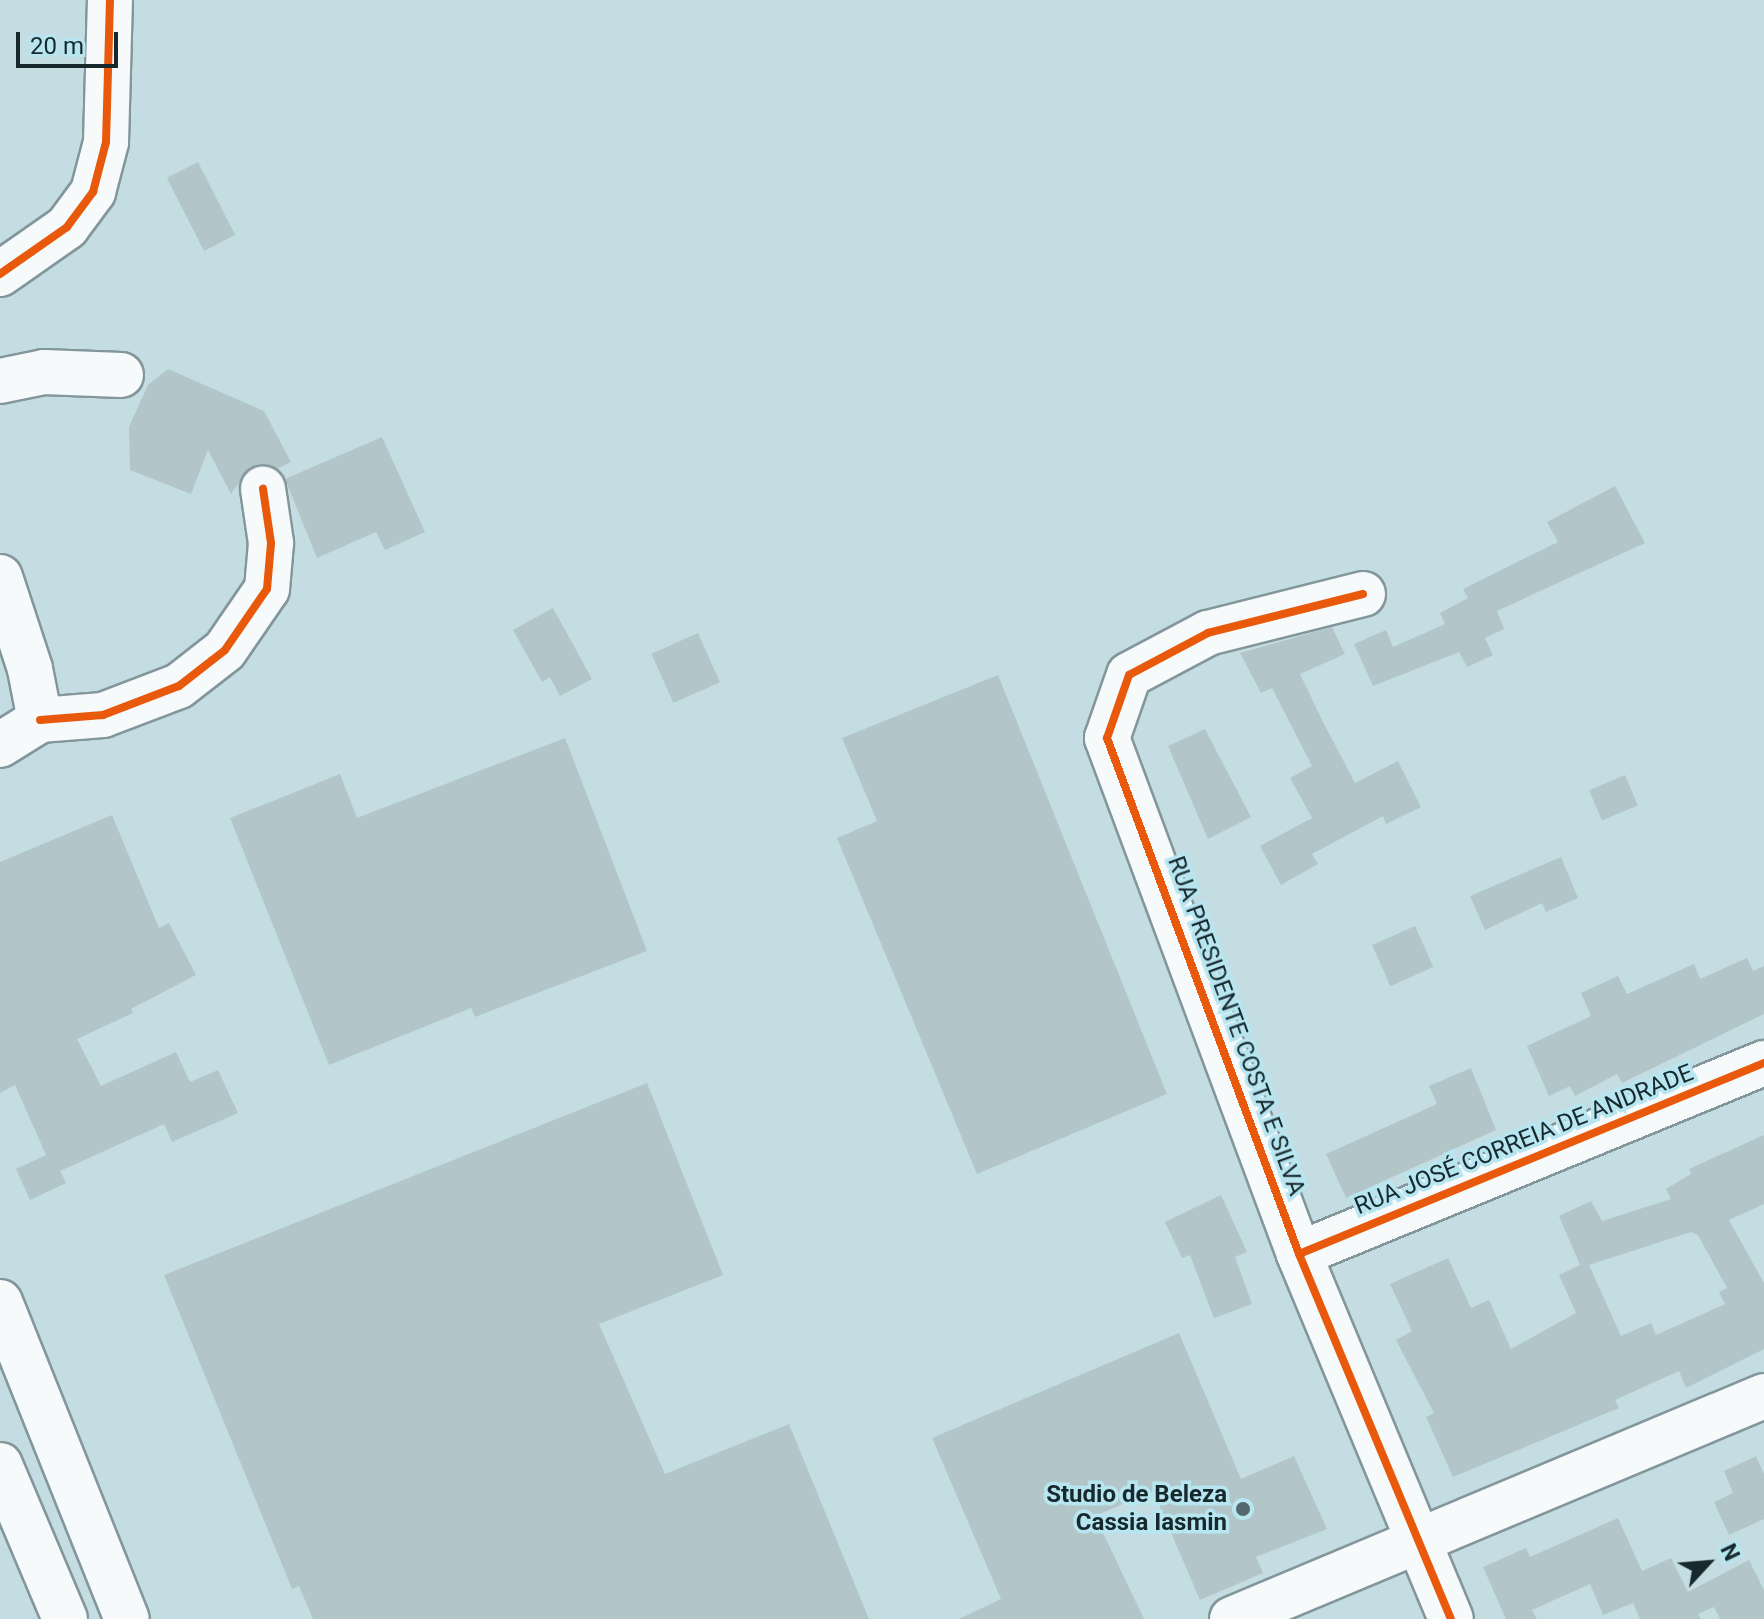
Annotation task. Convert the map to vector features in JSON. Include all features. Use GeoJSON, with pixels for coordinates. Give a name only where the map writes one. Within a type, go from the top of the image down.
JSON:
{"type":"FeatureCollection","features":[{"type":"Feature","properties":{"kind":"street"},"geometry":{"type":"LineString","coordinates":[[0,274],[67,227],[93,192],[106,142],[110,0]]}},
{"type":"Feature","properties":{"kind":"street"},"geometry":{"type":"LineString","coordinates":[[0,381],[44,372],[121,375]]}},
{"type":"Feature","properties":{"kind":"street"},"geometry":{"type":"LineString","coordinates":[[0,745],[40,720],[103,715],[167,691],[225,650],[267,589],[271,543],[263,489]]}},
{"type":"Feature","properties":{"kind":"street"},"geometry":{"type":"LineString","coordinates":[[0,577],[30,669],[40,720]]}},
{"type":"Feature","properties":{"kind":"street","name":"RUA PRESIDENTE COSTA E SILVA"},"geometry":{"type":"LineString","coordinates":[[1363,594],[1208,633],[1129,675],[1107,738],[1299,1254],[1451,1619]]}},
{"type":"Feature","properties":{"kind":"street","name":"RUA JOSÉ CORREIA DE ANDRADE"},"geometry":{"type":"LineString","coordinates":[[1299,1254],[1764,1063]]}},
{"type":"Feature","properties":{"kind":"street"},"geometry":{"type":"LineString","coordinates":[[0,1302],[127,1619]]}},
{"type":"Feature","properties":{"kind":"street"},"geometry":{"type":"LineString","coordinates":[[1232,1619],[1764,1396]]}},
{"type":"Feature","properties":{"kind":"street"},"geometry":{"type":"LineString","coordinates":[[0,1442],[56,1441]]}},
{"type":"Feature","properties":{"kind":"street"},"geometry":{"type":"LineString","coordinates":[[56,1441],[3,1479],[65,1619]]}},
{"type":"Feature","properties":{"kind":"building"},"geometry":{"type":"Polygon","coordinates":[[[198,162],[235,235],[204,251],[167,178],[198,162]]]}},
{"type":"Feature","properties":{"kind":"building"},"geometry":{"type":"Polygon","coordinates":[[[168,369],[264,411],[291,462],[277,469],[260,464],[248,469],[231,494],[208,450],[191,494],[130,470],[129,427],[148,385],[168,369]]]}},
{"type":"Feature","properties":{"kind":"building"},"geometry":{"type":"Polygon","coordinates":[[[382,437],[425,532],[385,550],[376,532],[317,558],[285,479],[382,437]]]}},
{"type":"Feature","properties":{"kind":"building"},"geometry":{"type":"Polygon","coordinates":[[[1615,486],[1645,543],[1497,611],[1504,629],[1485,638],[1493,655],[1467,667],[1459,652],[1373,686],[1354,644],[1386,630],[1393,647],[1445,624],[1440,613],[1468,598],[1463,589],[1558,542],[1547,522],[1615,486]]]}},
{"type":"Feature","properties":{"kind":"building"},"geometry":{"type":"Polygon","coordinates":[[[553,608],[592,679],[560,696],[550,677],[542,682],[513,630],[553,608]]]}},
{"type":"Feature","properties":{"kind":"building"},"geometry":{"type":"Polygon","coordinates":[[[1332,627],[1345,654],[1300,674],[1324,724],[1355,783],[1398,761],[1421,807],[1386,824],[1383,816],[1312,854],[1318,864],[1281,885],[1260,846],[1312,818],[1290,778],[1312,766],[1272,688],[1261,693],[1240,653],[1332,627]]]}},
{"type":"Feature","properties":{"kind":"building"},"geometry":{"type":"Polygon","coordinates":[[[698,633],[720,682],[673,703],[651,654],[698,633]]]}},
{"type":"Feature","properties":{"kind":"building"},"geometry":{"type":"Polygon","coordinates":[[[998,675],[1167,1094],[977,1174],[837,838],[877,821],[842,738],[998,675]]]}},
{"type":"Feature","properties":{"kind":"building"},"geometry":{"type":"Polygon","coordinates":[[[1205,729],[1251,817],[1208,839],[1168,746],[1205,729]]]}},
{"type":"Feature","properties":{"kind":"building"},"geometry":{"type":"Polygon","coordinates":[[[565,738],[647,951],[475,1017],[471,1008],[329,1065],[230,818],[340,774],[357,818],[565,738]]]}},
{"type":"Feature","properties":{"kind":"building"},"geometry":{"type":"Polygon","coordinates":[[[1625,775],[1638,805],[1602,821],[1589,790],[1625,775]]]}},
{"type":"Feature","properties":{"kind":"building"},"geometry":{"type":"Polygon","coordinates":[[[112,815],[159,928],[169,923],[196,975],[131,1009],[133,1013],[77,1039],[101,1086],[176,1052],[190,1082],[218,1070],[238,1113],[172,1142],[164,1124],[60,1171],[66,1183],[30,1200],[16,1169],[46,1155],[15,1085],[0,1093],[0,862],[112,815]]]}},
{"type":"Feature","properties":{"kind":"building"},"geometry":{"type":"Polygon","coordinates":[[[1561,857],[1578,898],[1546,912],[1542,903],[1485,930],[1470,896],[1561,857]]]}},
{"type":"Feature","properties":{"kind":"building"},"geometry":{"type":"Polygon","coordinates":[[[1415,926],[1433,967],[1390,986],[1372,945],[1415,926]]]}},
{"type":"Feature","properties":{"kind":"building"},"geometry":{"type":"Polygon","coordinates":[[[1747,958],[1753,971],[1764,966],[1764,1014],[1622,1083],[1617,1074],[1575,1096],[1570,1086],[1549,1096],[1527,1046],[1591,1016],[1581,993],[1618,976],[1627,994],[1694,964],[1700,979],[1747,958]]]}},
{"type":"Feature","properties":{"kind":"building"},"geometry":{"type":"Polygon","coordinates":[[[1471,1068],[1496,1130],[1346,1198],[1326,1154],[1437,1104],[1429,1086],[1471,1068]]]}},
{"type":"Feature","properties":{"kind":"building"},"geometry":{"type":"Polygon","coordinates":[[[647,1083],[723,1275],[599,1324],[665,1474],[789,1424],[869,1619],[313,1619],[299,1586],[292,1589],[164,1275],[647,1083]]]}},
{"type":"Feature","properties":{"kind":"building"},"geometry":{"type":"Polygon","coordinates":[[[1764,1135],[1764,1204],[1729,1220],[1764,1283],[1764,1349],[1686,1388],[1679,1371],[1615,1400],[1619,1408],[1453,1477],[1426,1417],[1434,1413],[1396,1340],[1412,1331],[1390,1284],[1448,1258],[1471,1308],[1489,1300],[1511,1349],[1576,1313],[1559,1275],[1580,1265],[1559,1216],[1591,1201],[1602,1221],[1671,1199],[1666,1189],[1691,1174],[1689,1169],[1764,1135]],[[1691,1232],[1589,1265],[1621,1336],[1651,1323],[1656,1335],[1725,1304],[1719,1292],[1727,1288],[1698,1235],[1691,1232]]]}},
{"type":"Feature","properties":{"kind":"building"},"geometry":{"type":"Polygon","coordinates":[[[1221,1195],[1247,1252],[1235,1257],[1252,1304],[1214,1318],[1190,1255],[1182,1258],[1165,1222],[1221,1195]]]}},
{"type":"Feature","properties":{"kind":"building"},"geometry":{"type":"Polygon","coordinates":[[[1179,1333],[1241,1479],[1294,1456],[1327,1529],[1256,1557],[1263,1573],[1200,1600],[1153,1491],[1095,1516],[1144,1619],[959,1619],[1001,1599],[932,1438],[1179,1333]]]}},
{"type":"Feature","properties":{"kind":"building"},"geometry":{"type":"Polygon","coordinates":[[[1756,1456],[1764,1474],[1764,1519],[1729,1535],[1714,1502],[1733,1493],[1724,1471],[1756,1456]]]}},
{"type":"Feature","properties":{"kind":"building"},"geometry":{"type":"Polygon","coordinates":[[[1618,1518],[1642,1571],[1671,1558],[1688,1592],[1749,1560],[1764,1590],[1764,1619],[1720,1619],[1714,1607],[1698,1614],[1701,1619],[1640,1619],[1633,1603],[1603,1615],[1590,1584],[1532,1610],[1537,1619],[1506,1619],[1483,1567],[1526,1548],[1530,1557],[1618,1518]]]}},
{"type":"Feature","properties":{"kind":"cycle path"},"geometry":{"type":"LineString","coordinates":[[0,274],[67,227],[93,192],[106,142],[110,0]]}},
{"type":"Feature","properties":{"kind":"cycle path"},"geometry":{"type":"LineString","coordinates":[[40,720],[103,715],[179,686],[225,650],[267,589],[271,543],[263,489]]}},
{"type":"Feature","properties":{"kind":"cycle path"},"geometry":{"type":"LineString","coordinates":[[1363,594],[1208,633],[1129,675],[1107,738],[1299,1254],[1451,1619]]}},
{"type":"Feature","properties":{"kind":"cycle path"},"geometry":{"type":"LineString","coordinates":[[1299,1254],[1764,1063]]}},
{"type":"Feature","properties":{"kind":"place","name":"Studio de Beleza Cassia Iasmin"},"geometry":{"type":"Point","coordinates":[1243,1509]}}]}
